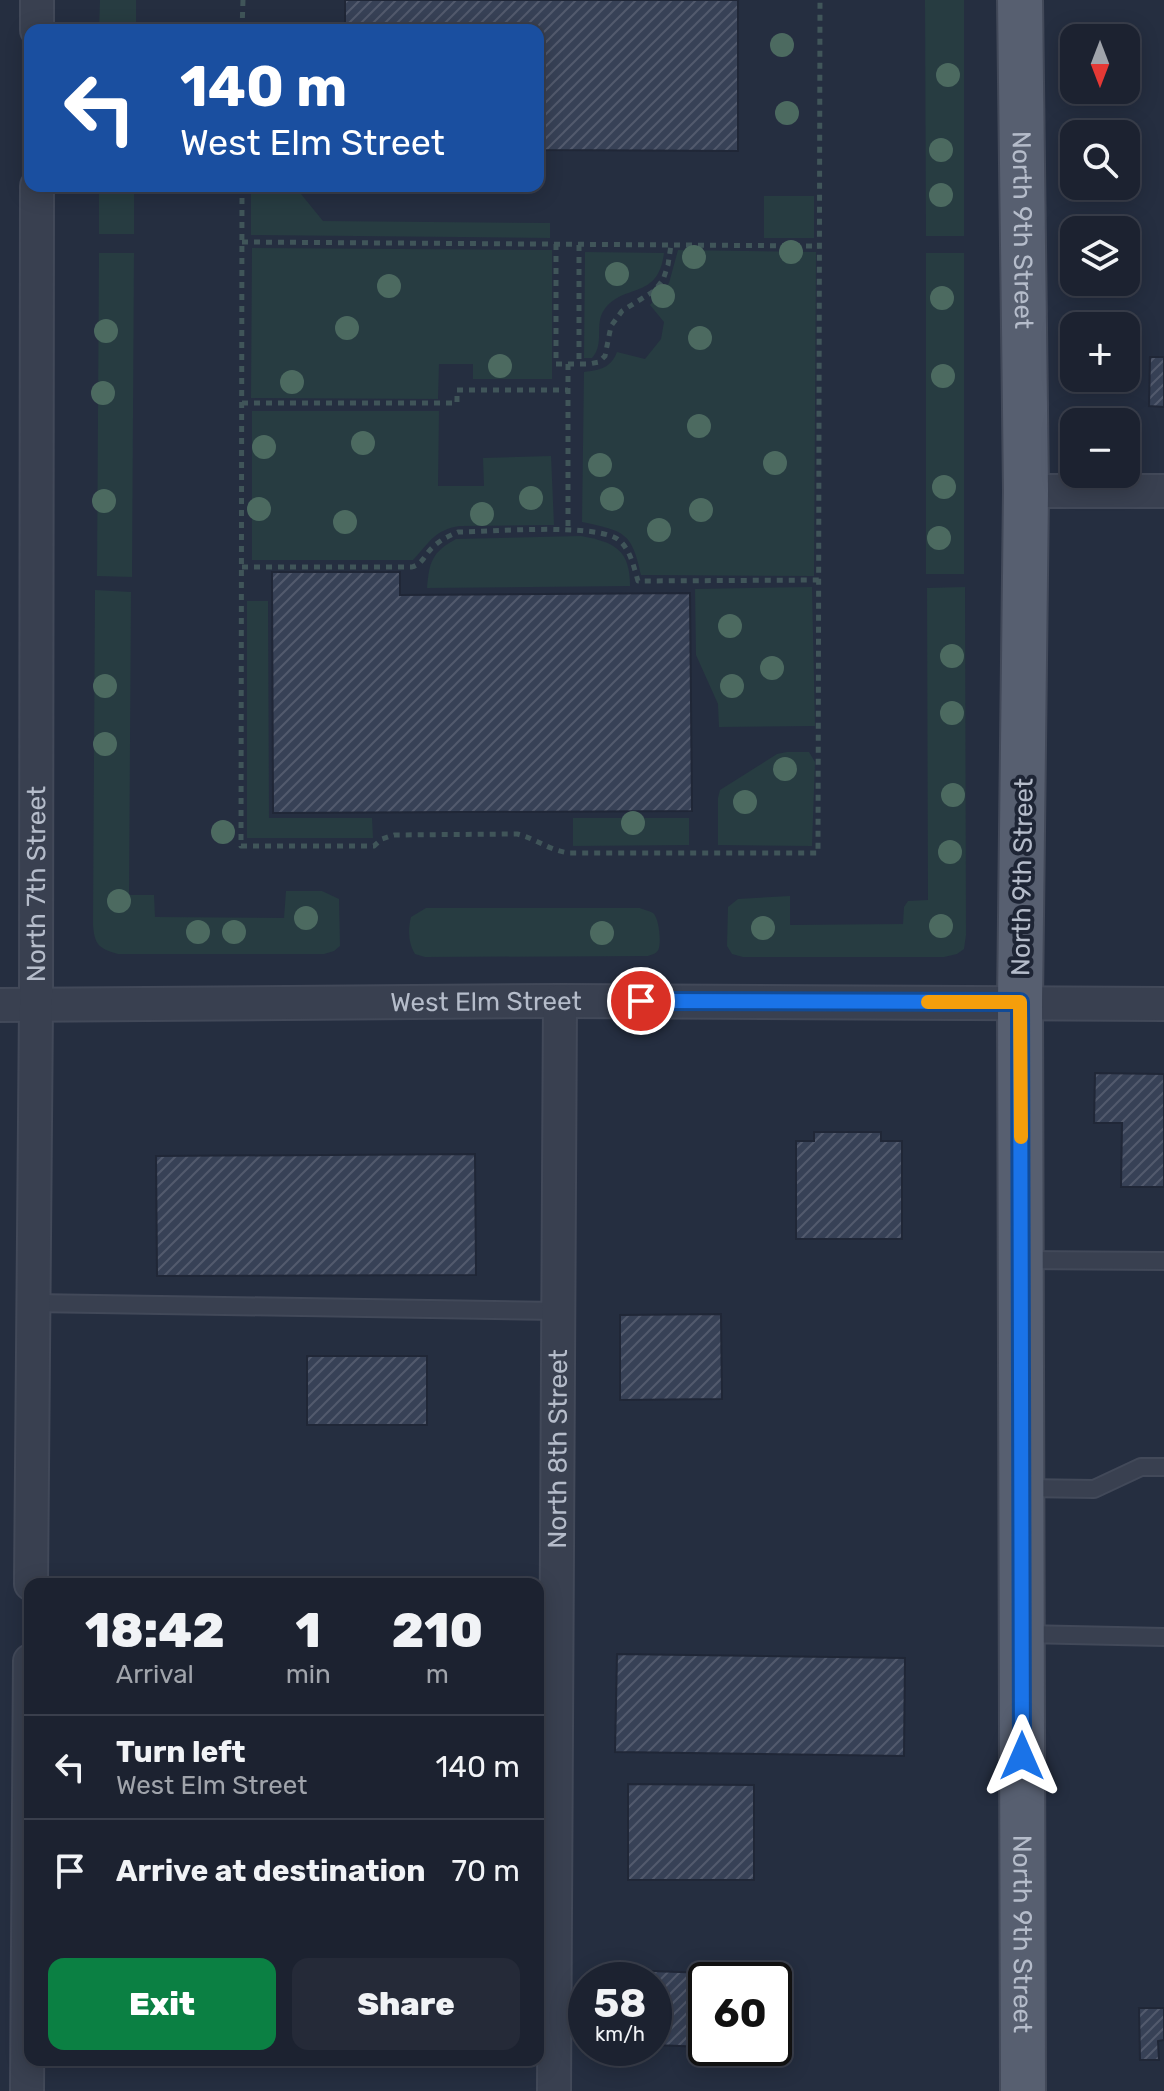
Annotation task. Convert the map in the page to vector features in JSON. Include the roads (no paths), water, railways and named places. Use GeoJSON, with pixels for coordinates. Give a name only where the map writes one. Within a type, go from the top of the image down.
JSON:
{"type":"FeatureCollection","features":[{"type":"Feature","properties":{"kind":"main road","name":"North 9th Street"},"geometry":{"type":"LineString","coordinates":[[1020,0],[1026,491],[1020,1002],[1023,2091]]}},
{"type":"Feature","properties":{"kind":"street"},"geometry":{"type":"LineString","coordinates":[[37,0],[37,24]]}},
{"type":"Feature","properties":{"kind":"street","name":"North 7th Street"},"geometry":{"type":"LineString","coordinates":[[31,1578],[36,1006],[37,192]]}},
{"type":"Feature","properties":{"kind":"street"},"geometry":{"type":"LineString","coordinates":[[1026,491],[1164,491]]}},
{"type":"Feature","properties":{"kind":"street","name":"West Elm Street"},"geometry":{"type":"LineString","coordinates":[[0,1005],[560,1001],[1164,1004]]}},
{"type":"Feature","properties":{"kind":"street","name":"North 8th Street"},"geometry":{"type":"LineString","coordinates":[[554,2091],[560,1001]]}},
{"type":"Feature","properties":{"kind":"street"},"geometry":{"type":"LineString","coordinates":[[27,2066],[27,2091]]}},
{"type":"Feature","properties":{"kind":"lane"},"geometry":{"type":"LineString","coordinates":[[1021,1260],[1164,1261]]}},
{"type":"Feature","properties":{"kind":"lane"},"geometry":{"type":"LineString","coordinates":[[33,1303],[558,1311]]}},
{"type":"Feature","properties":{"kind":"lane"},"geometry":{"type":"LineString","coordinates":[[1022,1488],[1094,1489],[1141,1467],[1164,1467]]}},
{"type":"Feature","properties":{"kind":"lane"},"geometry":{"type":"LineString","coordinates":[[1022,1634],[1164,1637]]}}]}
